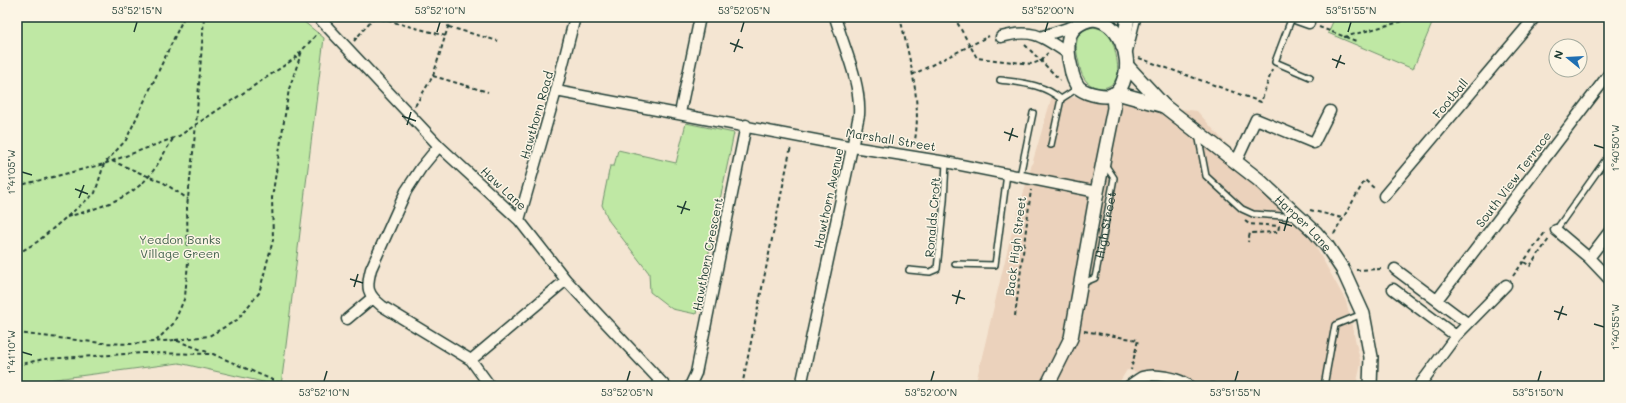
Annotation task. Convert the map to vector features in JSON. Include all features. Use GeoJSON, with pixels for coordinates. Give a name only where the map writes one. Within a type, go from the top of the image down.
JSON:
{"type":"FeatureCollection","features":[{"type":"Feature","properties":{"kind":"street","name":"Haw Lane"},"geometry":{"type":"LineString","coordinates":[[318,17],[439,146],[520,220],[566,280],[665,386]]}},
{"type":"Feature","properties":{"kind":"street","name":"Hawthorn Road"},"geometry":{"type":"LineString","coordinates":[[520,220],[575,17]]}},
{"type":"Feature","properties":{"kind":"street"},"geometry":{"type":"LineString","coordinates":[[680,113],[700,17]]}},
{"type":"Feature","properties":{"kind":"street","name":"Hawthorn Avenue"},"geometry":{"type":"LineString","coordinates":[[801,386],[853,146],[860,103],[835,17]]}},
{"type":"Feature","properties":{"kind":"street","name":"High Street"},"geometry":{"type":"LineString","coordinates":[[1047,386],[1071,338],[1073,329],[1096,192],[1114,108],[1115,93],[1124,80],[1127,57],[1128,17]]}},
{"type":"Feature","properties":{"kind":"street"},"geometry":{"type":"LineString","coordinates":[[1292,17],[1309,24]]}},
{"type":"Feature","properties":{"kind":"street","name":"Football"},"geometry":{"type":"LineString","coordinates":[[1384,196],[1535,17]]}},
{"type":"Feature","properties":{"kind":"street"},"geometry":{"type":"LineString","coordinates":[[1043,36],[1095,18],[1100,19],[1116,31],[1127,57]]}},
{"type":"Feature","properties":{"kind":"street"},"geometry":{"type":"LineString","coordinates":[[1077,25],[1068,37],[1067,53],[1076,89],[1090,94],[1115,93]]}},
{"type":"Feature","properties":{"kind":"street"},"geometry":{"type":"LineString","coordinates":[[1002,37],[1014,33],[1028,33],[1043,36],[1067,53]]}},
{"type":"Feature","properties":{"kind":"street","name":"Harper Lane"},"geometry":{"type":"LineString","coordinates":[[1127,57],[1164,106],[1304,213],[1343,270],[1363,314],[1371,357],[1370,386]]}},
{"type":"Feature","properties":{"kind":"street","name":"South View Terrace"},"geometry":{"type":"LineString","coordinates":[[1437,300],[1609,74]]}},
{"type":"Feature","properties":{"kind":"street","name":"Marshall Street"},"geometry":{"type":"LineString","coordinates":[[556,91],[946,162],[1096,192]]}},
{"type":"Feature","properties":{"kind":"street","name":"Harper Lane"},"geometry":{"type":"LineString","coordinates":[[1115,93],[1164,106]]}},
{"type":"Feature","properties":{"kind":"street"},"geometry":{"type":"LineString","coordinates":[[1236,162],[1256,119],[1314,144],[1330,111]]}},
{"type":"Feature","properties":{"kind":"street","name":"Hawthorn Crescent"},"geometry":{"type":"LineString","coordinates":[[690,386],[696,373],[746,125]]}},
{"type":"Feature","properties":{"kind":"street"},"geometry":{"type":"LineString","coordinates":[[439,146],[421,168],[406,192],[371,269],[367,283],[372,298],[382,306],[471,360],[490,386]]}},
{"type":"Feature","properties":{"kind":"street"},"geometry":{"type":"LineString","coordinates":[[1556,230],[1589,258],[1609,279]]}},
{"type":"Feature","properties":{"kind":"street"},"geometry":{"type":"LineString","coordinates":[[1589,258],[1609,232]]}},
{"type":"Feature","properties":{"kind":"street"},"geometry":{"type":"LineString","coordinates":[[1395,269],[1467,322]]}},
{"type":"Feature","properties":{"kind":"street"},"geometry":{"type":"LineString","coordinates":[[471,360],[566,280]]}},
{"type":"Feature","properties":{"kind":"street"},"geometry":{"type":"LineString","coordinates":[[1419,386],[1467,322],[1506,285]]}},
{"type":"Feature","properties":{"kind":"street"},"geometry":{"type":"LineString","coordinates":[[1393,289],[1456,336]]}},
{"type":"Feature","properties":{"kind":"street"},"geometry":{"type":"LineString","coordinates":[[347,319],[372,298]]}},
{"type":"Feature","properties":{"kind":"street"},"geometry":{"type":"LineString","coordinates":[[1129,386],[1143,377],[1153,376],[1167,377],[1189,386]]}},
{"type":"Feature","properties":{"kind":"lane","name":"High Street"},"geometry":{"type":"LineString","coordinates":[[1127,57],[1138,17]]}},
{"type":"Feature","properties":{"kind":"lane"},"geometry":{"type":"LineString","coordinates":[[1292,17],[1275,62],[1310,76]]}},
{"type":"Feature","properties":{"kind":"lane"},"geometry":{"type":"LineString","coordinates":[[1000,80],[1041,86],[1053,92],[1061,99]]}},
{"type":"Feature","properties":{"kind":"lane"},"geometry":{"type":"LineString","coordinates":[[1052,145],[1061,99],[1076,89]]}},
{"type":"Feature","properties":{"kind":"lane"},"geometry":{"type":"LineString","coordinates":[[1020,176],[1033,113]]}},
{"type":"Feature","properties":{"kind":"lane"},"geometry":{"type":"LineString","coordinates":[[1197,131],[1206,176],[1242,209],[1253,214],[1304,213]]}},
{"type":"Feature","properties":{"kind":"lane"},"geometry":{"type":"LineString","coordinates":[[1556,230],[1609,155]]}},
{"type":"Feature","properties":{"kind":"lane","name":"High Street"},"geometry":{"type":"LineString","coordinates":[[1081,283],[1094,278],[1114,178],[1103,161]]}},
{"type":"Feature","properties":{"kind":"lane","name":"Ronalds Croft"},"geometry":{"type":"LineString","coordinates":[[909,270],[930,272],[937,269],[946,162]]}},
{"type":"Feature","properties":{"kind":"lane"},"geometry":{"type":"LineString","coordinates":[[955,264],[995,266],[1007,174]]}},
{"type":"Feature","properties":{"kind":"lane"},"geometry":{"type":"LineString","coordinates":[[1324,386],[1335,325],[1363,314]]}},
{"type":"Feature","properties":{"kind":"path"},"geometry":{"type":"LineString","coordinates":[[17,254],[37,242],[95,193],[104,164],[126,140],[184,17]]}},
{"type":"Feature","properties":{"kind":"path"},"geometry":{"type":"LineString","coordinates":[[156,341],[174,324],[185,297],[188,262],[188,199],[196,125],[204,17]]}},
{"type":"Feature","properties":{"kind":"path"},"geometry":{"type":"LineString","coordinates":[[348,48],[374,17],[446,36]]}},
{"type":"Feature","properties":{"kind":"path"},"geometry":{"type":"LineString","coordinates":[[410,115],[433,76],[451,17]]}},
{"type":"Feature","properties":{"kind":"path"},"geometry":{"type":"LineString","coordinates":[[900,17],[912,74],[917,122],[911,156]]}},
{"type":"Feature","properties":{"kind":"path"},"geometry":{"type":"LineString","coordinates":[[1010,17],[1014,33],[1076,89]]}},
{"type":"Feature","properties":{"kind":"path"},"geometry":{"type":"LineString","coordinates":[[1344,37],[1418,17]]}},
{"type":"Feature","properties":{"kind":"path"},"geometry":{"type":"LineString","coordinates":[[1309,24],[1356,41]]}},
{"type":"Feature","properties":{"kind":"path"},"geometry":{"type":"LineString","coordinates":[[17,186],[104,164],[173,138],[196,125],[294,59],[325,25]]}},
{"type":"Feature","properties":{"kind":"path"},"geometry":{"type":"LineString","coordinates":[[448,27],[498,41]]}},
{"type":"Feature","properties":{"kind":"path"},"geometry":{"type":"LineString","coordinates":[[912,74],[1000,31],[1002,37]]}},
{"type":"Feature","properties":{"kind":"path"},"geometry":{"type":"LineString","coordinates":[[17,333],[100,343],[131,344],[209,336],[237,320],[259,293],[273,240],[272,198],[289,89],[303,49]]}},
{"type":"Feature","properties":{"kind":"path"},"geometry":{"type":"LineString","coordinates":[[1127,57],[1261,102],[1275,62]]}},
{"type":"Feature","properties":{"kind":"path"},"geometry":{"type":"LineString","coordinates":[[433,76],[488,92]]}},
{"type":"Feature","properties":{"kind":"path"},"geometry":{"type":"LineString","coordinates":[[742,386],[794,135]]}},
{"type":"Feature","properties":{"kind":"path"},"geometry":{"type":"LineString","coordinates":[[66,217],[104,206],[127,195],[148,176],[173,138]]}},
{"type":"Feature","properties":{"kind":"path"},"geometry":{"type":"LineString","coordinates":[[112,161],[164,182],[188,199]]}},
{"type":"Feature","properties":{"kind":"path","name":"Back High Street"},"geometry":{"type":"LineString","coordinates":[[1015,316],[1032,179]]}},
{"type":"Feature","properties":{"kind":"path"},"geometry":{"type":"LineString","coordinates":[[1327,246],[1365,180],[1384,196]]}},
{"type":"Feature","properties":{"kind":"path"},"geometry":{"type":"LineString","coordinates":[[1304,213],[1343,218]]}},
{"type":"Feature","properties":{"kind":"path"},"geometry":{"type":"LineString","coordinates":[[1524,262],[1530,266],[1556,230]]}},
{"type":"Feature","properties":{"kind":"path"},"geometry":{"type":"LineString","coordinates":[[1343,270],[1395,269]]}},
{"type":"Feature","properties":{"kind":"path"},"geometry":{"type":"LineString","coordinates":[[1073,329],[1138,340],[1131,371]]}},
{"type":"Feature","properties":{"kind":"path"},"geometry":{"type":"LineString","coordinates":[[175,340],[213,354],[278,382],[302,386]]}},
{"type":"Feature","properties":{"kind":"path"},"geometry":{"type":"LineString","coordinates":[[17,365],[52,358],[142,353],[213,354]]}},
{"type":"Feature","properties":{"kind":"path"},"geometry":{"type":"LineString","coordinates":[[1204,386],[1212,383],[1229,385]]}},
{"type":"Feature","properties":{"kind":"shaded area"},"geometry":{"type":"Polygon","coordinates":[[[1052,96],[1122,101],[1197,111],[1313,242],[1346,301],[1361,364],[1356,386],[1203,386],[1201,384],[1127,370],[1117,386],[975,386],[1010,239],[1052,96]]]}},
{"type":"Feature","properties":{"kind":"green space","name":"Yeadon Banks Village Green"},"geometry":{"type":"Polygon","coordinates":[[[17,17],[298,17],[324,38],[281,386],[179,363],[17,384],[17,17]]]}},
{"type":"Feature","properties":{"kind":"green space"},"geometry":{"type":"Polygon","coordinates":[[[1335,17],[1428,17],[1434,19],[1413,69],[1328,33],[1335,17]]]}},
{"type":"Feature","properties":{"kind":"green space"},"geometry":{"type":"Polygon","coordinates":[[[1093,27],[1102,29],[1110,35],[1116,55],[1118,69],[1116,79],[1105,88],[1091,85],[1081,73],[1076,46],[1077,40],[1082,32],[1093,27]]]}},
{"type":"Feature","properties":{"kind":"green space"},"geometry":{"type":"Polygon","coordinates":[[[686,123],[734,133],[696,314],[672,309],[650,292],[649,273],[609,221],[602,205],[610,166],[614,166],[618,150],[676,163],[686,123]]]}}]}
